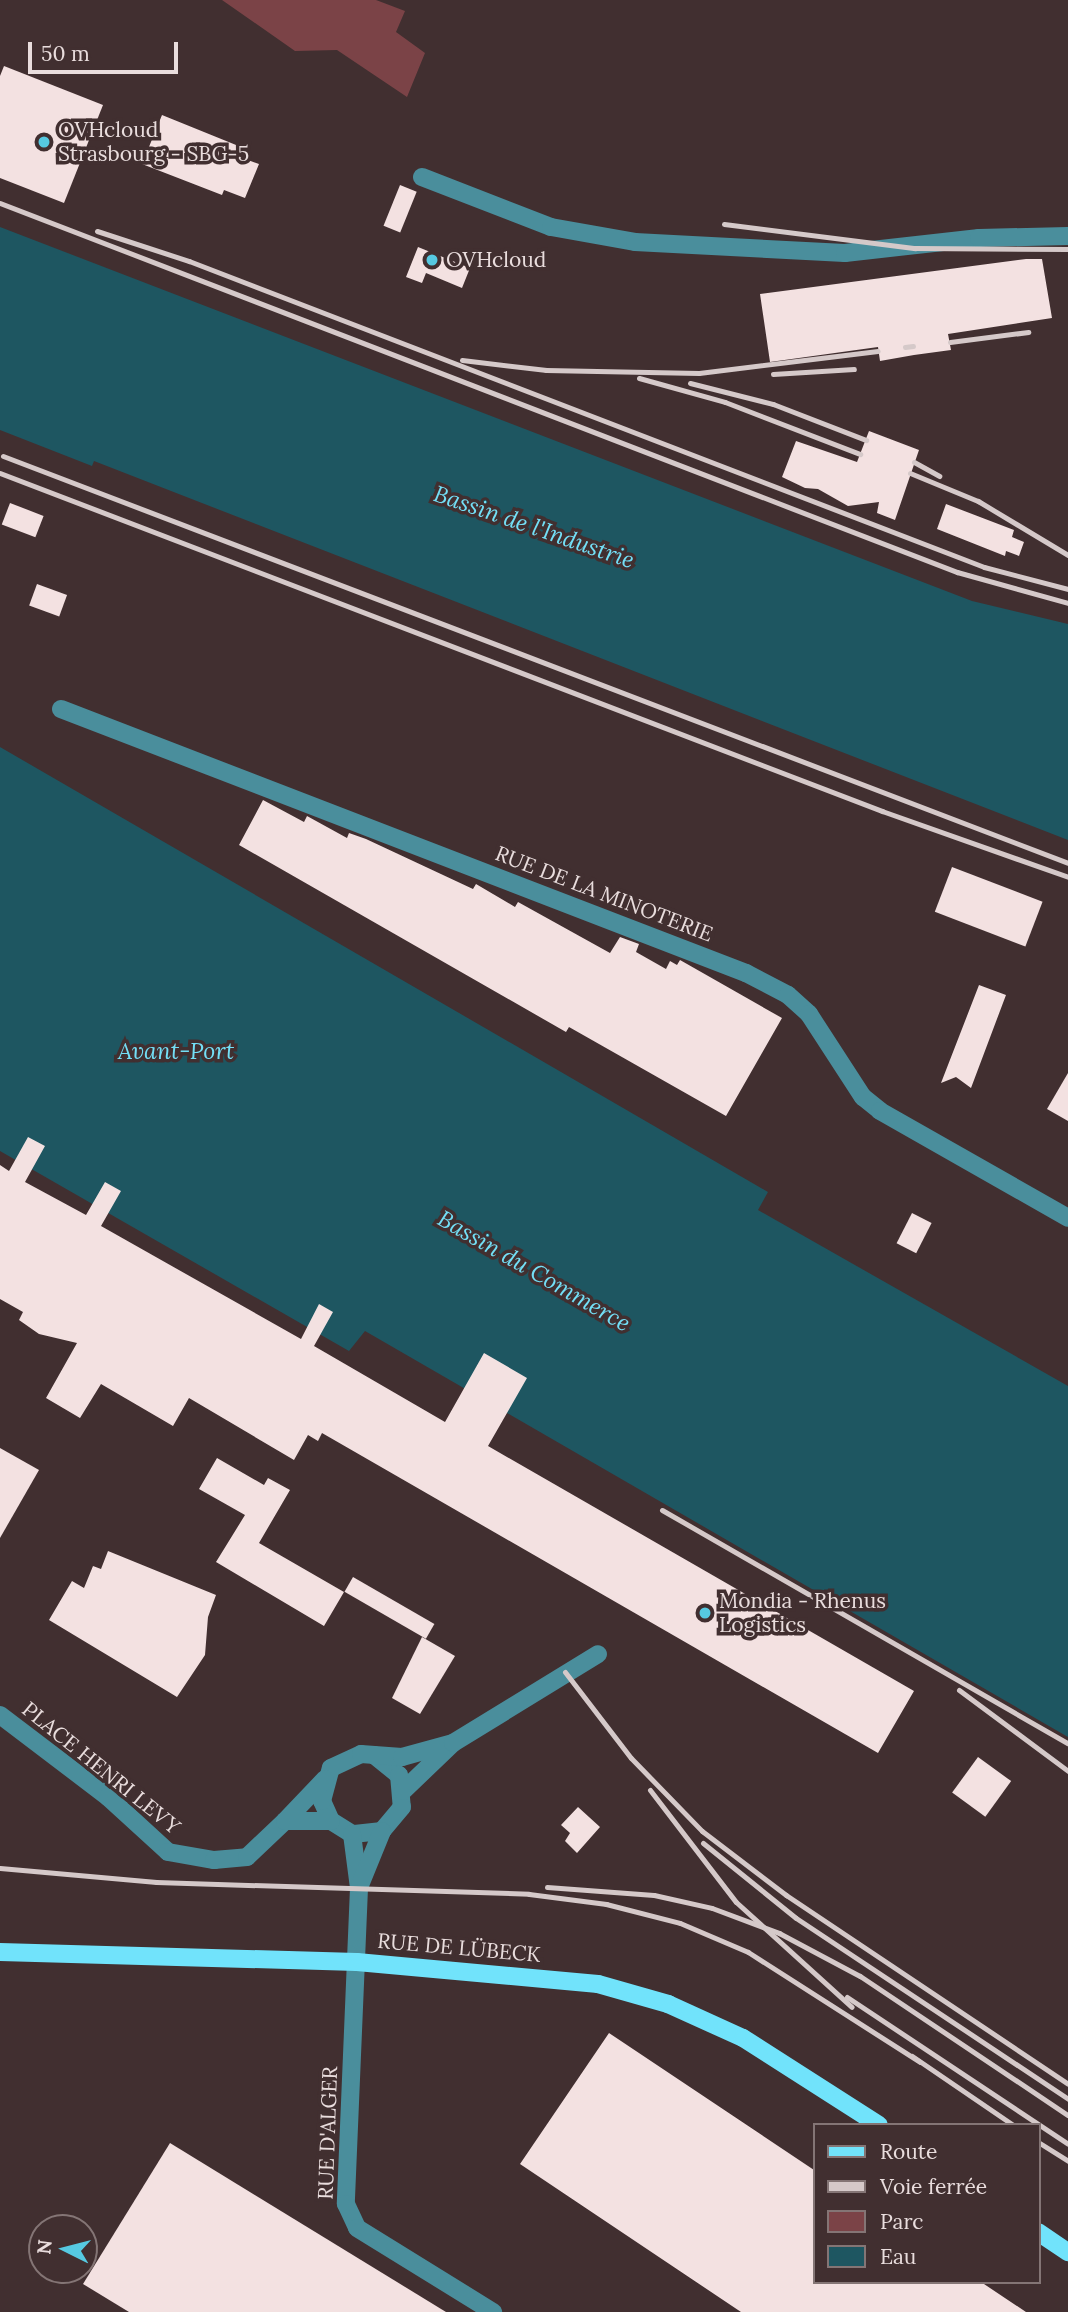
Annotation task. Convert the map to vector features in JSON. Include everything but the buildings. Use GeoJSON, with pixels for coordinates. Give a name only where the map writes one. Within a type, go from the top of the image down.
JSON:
{"type":"FeatureCollection","features":[{"type":"Feature","properties":{"kind":"main road","name":"RUE DE LÜBECK"},"geometry":{"type":"LineString","coordinates":[[0,1952],[357,1962],[562,1979],[638,1995],[743,2038],[876,2123]]}},
{"type":"Feature","properties":{"kind":"main road"},"geometry":{"type":"LineString","coordinates":[[1040,2233],[1068,2252]]}},
{"type":"Feature","properties":{"kind":"street"},"geometry":{"type":"LineString","coordinates":[[422,177],[551,227],[635,242],[845,253],[990,237],[1068,236]]}},
{"type":"Feature","properties":{"kind":"street","name":"RUE DE LA MINOTERIE"},"geometry":{"type":"LineString","coordinates":[[61,709],[746,973],[788,995],[809,1014],[863,1097],[880,1111],[1068,1218]]}},
{"type":"Feature","properties":{"kind":"street"},"geometry":{"type":"LineString","coordinates":[[403,1791],[453,1743],[598,1654]]}},
{"type":"Feature","properties":{"kind":"street","name":"PLACE HENRI LEVY"},"geometry":{"type":"LineString","coordinates":[[0,1715],[108,1797],[168,1853],[214,1860],[247,1857],[325,1779]]}},
{"type":"Feature","properties":{"kind":"street"},"geometry":{"type":"LineString","coordinates":[[331,1821],[322,1801],[325,1779],[346,1758],[374,1755],[402,1757],[453,1743]]}},
{"type":"Feature","properties":{"kind":"street"},"geometry":{"type":"LineString","coordinates":[[359,1888],[382,1831],[402,1807],[403,1791],[393,1769],[374,1755]]}},
{"type":"Feature","properties":{"kind":"street"},"geometry":{"type":"LineString","coordinates":[[285,1821],[331,1821],[352,1834],[382,1831]]}},
{"type":"Feature","properties":{"kind":"street"},"geometry":{"type":"LineString","coordinates":[[352,1834],[359,1888]]}},
{"type":"Feature","properties":{"kind":"street","name":"RUE D'ALGER"},"geometry":{"type":"LineString","coordinates":[[359,1888],[346,2204],[357,2228],[493,2312]]}},
{"type":"Feature","properties":{"kind":"green space"},"geometry":{"type":"Polygon","coordinates":[[[222,0],[376,0],[405,11],[396,32],[425,53],[407,97],[337,50],[295,51],[222,0]]]}},
{"type":"Feature","properties":{"kind":"water","name":"Bassin de l'Industrie"},"geometry":{"type":"Polygon","coordinates":[[[0,227],[972,601],[1068,624],[1068,840],[94,461],[92,466],[0,430],[0,227]]]}},
{"type":"Feature","properties":{"kind":"water","name":"Avant-Port"},"geometry":{"type":"Polygon","coordinates":[[[0,747],[768,1192],[758,1210],[1068,1386],[1068,1737],[365,1331],[349,1351],[0,1151],[0,747]]]}},
{"type":"Feature","properties":{"kind":"railway"},"geometry":{"type":"LineString","coordinates":[[0,203],[957,572],[1068,603]]}},
{"type":"Feature","properties":{"kind":"railway"},"geometry":{"type":"LineString","coordinates":[[724,224],[915,248],[1068,249]]}},
{"type":"Feature","properties":{"kind":"railway"},"geometry":{"type":"LineString","coordinates":[[97,231],[189,261],[984,567],[1068,589]]}},
{"type":"Feature","properties":{"kind":"railway"},"geometry":{"type":"LineString","coordinates":[[950,342],[1028,332]]}},
{"type":"Feature","properties":{"kind":"railway"},"geometry":{"type":"LineString","coordinates":[[905,347],[913,346]]}},
{"type":"Feature","properties":{"kind":"railway"},"geometry":{"type":"LineString","coordinates":[[462,360],[546,370],[699,373],[878,351]]}},
{"type":"Feature","properties":{"kind":"railway"},"geometry":{"type":"LineString","coordinates":[[773,374],[854,369]]}},
{"type":"Feature","properties":{"kind":"railway"},"geometry":{"type":"LineString","coordinates":[[639,378],[725,402],[860,454]]}},
{"type":"Feature","properties":{"kind":"railway"},"geometry":{"type":"LineString","coordinates":[[690,383],[773,404],[866,440]]}},
{"type":"Feature","properties":{"kind":"railway"},"geometry":{"type":"LineString","coordinates":[[3,456],[1068,863]]}},
{"type":"Feature","properties":{"kind":"railway"},"geometry":{"type":"LineString","coordinates":[[914,462],[939,476]]}},
{"type":"Feature","properties":{"kind":"railway"},"geometry":{"type":"LineString","coordinates":[[0,473],[882,811],[1068,877]]}},
{"type":"Feature","properties":{"kind":"railway"},"geometry":{"type":"LineString","coordinates":[[910,473],[978,501],[1068,555]]}},
{"type":"Feature","properties":{"kind":"railway"},"geometry":{"type":"LineString","coordinates":[[662,1510],[1068,1743]]}},
{"type":"Feature","properties":{"kind":"railway"},"geometry":{"type":"LineString","coordinates":[[565,1672],[631,1758],[702,1831],[786,1895],[1068,2084]]}},
{"type":"Feature","properties":{"kind":"railway"},"geometry":{"type":"LineString","coordinates":[[959,1690],[1068,1771]]}},
{"type":"Feature","properties":{"kind":"railway"},"geometry":{"type":"LineString","coordinates":[[650,1790],[736,1902],[852,2007]]}},
{"type":"Feature","properties":{"kind":"railway"},"geometry":{"type":"LineString","coordinates":[[703,1843],[796,1918],[1068,2099]]}},
{"type":"Feature","properties":{"kind":"railway"},"geometry":{"type":"LineString","coordinates":[[0,1868],[156,1882],[529,1894],[606,1904],[680,1923],[748,1952],[920,2062]]}},
{"type":"Feature","properties":{"kind":"railway"},"geometry":{"type":"LineString","coordinates":[[547,1887],[654,1895],[712,1908],[779,1933],[860,1976],[1068,2115]]}},
{"type":"Feature","properties":{"kind":"railway"},"geometry":{"type":"LineString","coordinates":[[847,1997],[1036,2123]]}},
{"type":"Feature","properties":{"kind":"railway"},"geometry":{"type":"LineString","coordinates":[[912,2056],[1010,2123]]}},
{"type":"Feature","properties":{"kind":"railway"},"geometry":{"type":"LineString","coordinates":[[1040,2125],[1068,2144]]}},
{"type":"Feature","properties":{"kind":"railway"},"geometry":{"type":"LineString","coordinates":[[1040,2143],[1068,2161]]}},
{"type":"Feature","properties":{"kind":"place","name":"OVHcloud Strasbourg - SBG-5"},"geometry":{"type":"Point","coordinates":[44,142]}},
{"type":"Feature","properties":{"kind":"place","name":"OVHcloud"},"geometry":{"type":"Point","coordinates":[432,260]}},
{"type":"Feature","properties":{"kind":"place","name":"Mondia - Rhenus Logistics"},"geometry":{"type":"Point","coordinates":[705,1613]}},
{"type":"Feature","properties":{"kind":"water label","name":"Bassin du Commerce"},"geometry":{"type":"Point","coordinates":[534,1271]}}]}
